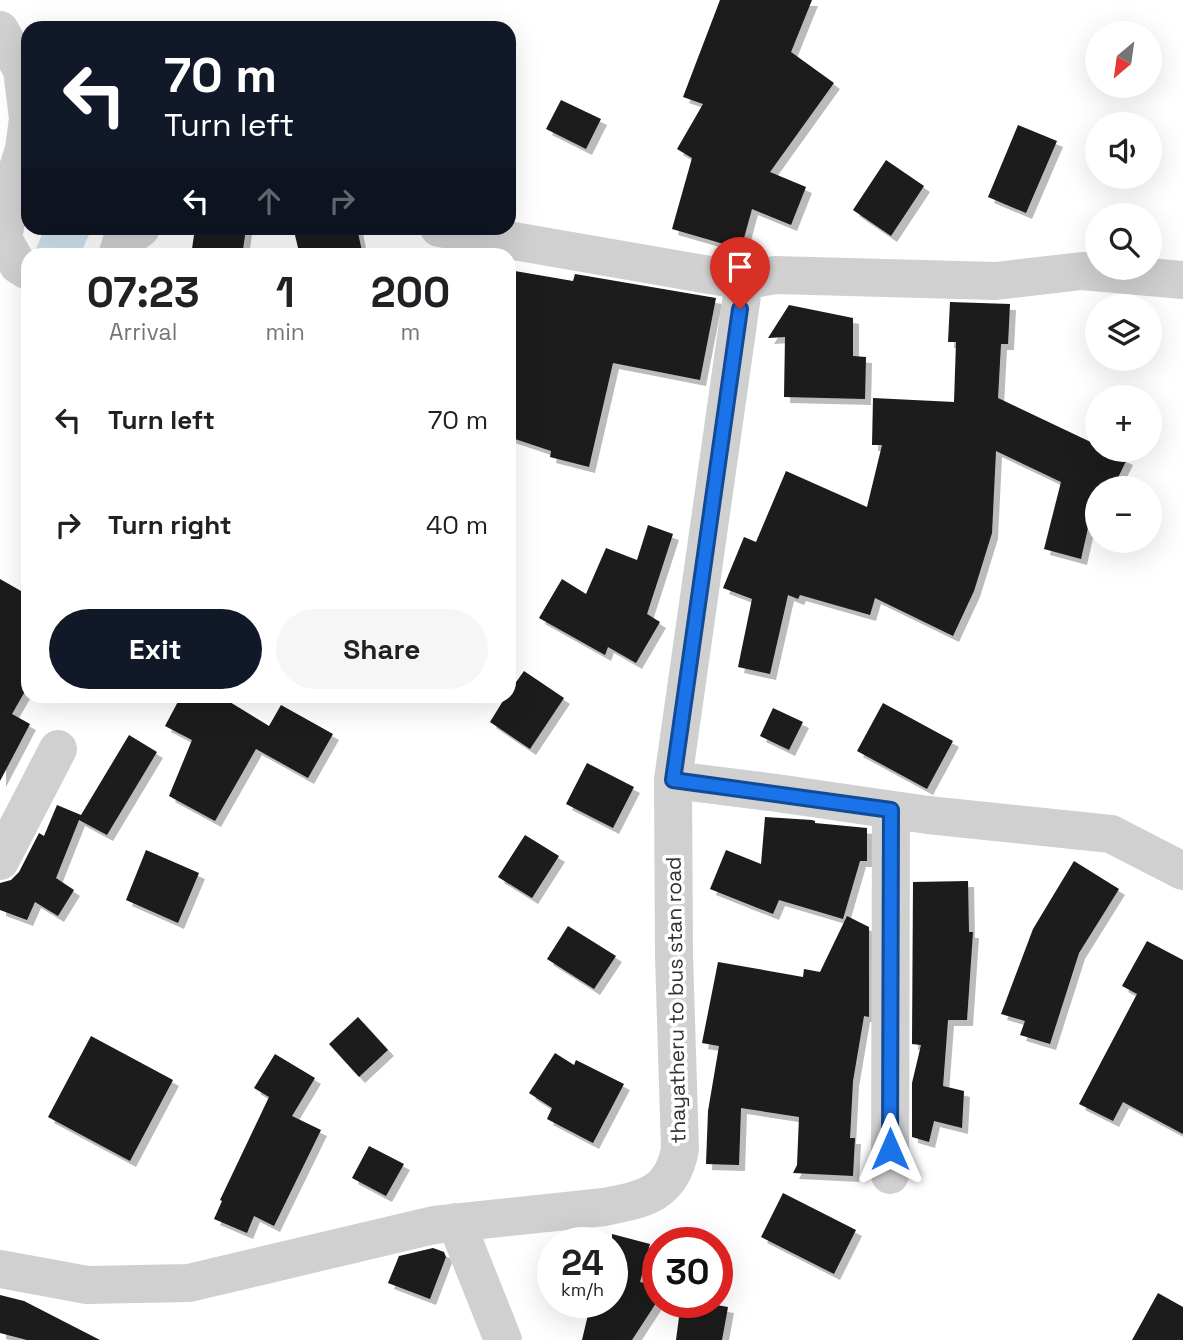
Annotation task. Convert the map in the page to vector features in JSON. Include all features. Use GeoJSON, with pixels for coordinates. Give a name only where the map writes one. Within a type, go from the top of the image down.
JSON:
{"type":"FeatureCollection","features":[{"type":"Feature","properties":{"kind":"street"},"geometry":{"type":"LineString","coordinates":[[0,30],[21,68]]}},
{"type":"Feature","properties":{"kind":"street"},"geometry":{"type":"LineString","coordinates":[[21,158],[12,187],[3,239],[21,267]]}},
{"type":"Feature","properties":{"kind":"street"},"geometry":{"type":"LineString","coordinates":[[119,248],[121,243],[132,235]]}},
{"type":"Feature","properties":{"kind":"street"},"geometry":{"type":"LineString","coordinates":[[479,235],[744,281],[775,275],[996,281],[1082,271],[1183,280]]}},
{"type":"Feature","properties":{"kind":"street","name":"thayatheru to bus stan road"},"geometry":{"type":"LineString","coordinates":[[0,1269],[87,1285],[189,1283],[434,1225],[604,1207],[660,1191],[676,1168],[680,1149],[674,956],[673,780],[744,281]]}},
{"type":"Feature","properties":{"kind":"street"},"geometry":{"type":"LineString","coordinates":[[0,861],[58,749]]}},
{"type":"Feature","properties":{"kind":"street"},"geometry":{"type":"LineString","coordinates":[[673,780],[891,810],[1111,834],[1183,871]]}},
{"type":"Feature","properties":{"kind":"street"},"geometry":{"type":"LineString","coordinates":[[890,1175],[891,810]]}},
{"type":"Feature","properties":{"kind":"street"},"geometry":{"type":"LineString","coordinates":[[456,1222],[503,1340]]}},
{"type":"Feature","properties":{"kind":"water"},"geometry":{"type":"Polygon","coordinates":[[[42,235],[89,235],[83,248],[36,248],[42,235]]]}},
{"type":"Feature","properties":{"kind":"building"},"geometry":{"type":"Polygon","coordinates":[[[720,0],[812,0],[791,52],[834,83],[770,172],[806,187],[791,225],[752,209],[741,249],[672,229],[692,158],[677,149],[703,104],[683,97],[720,0]]]}},
{"type":"Feature","properties":{"kind":"building"},"geometry":{"type":"Polygon","coordinates":[[[561,100],[601,119],[586,149],[546,129],[561,100]]]}},
{"type":"Feature","properties":{"kind":"building"},"geometry":{"type":"Polygon","coordinates":[[[1018,125],[1057,141],[1026,213],[988,197],[1018,125]]]}},
{"type":"Feature","properties":{"kind":"building"},"geometry":{"type":"Polygon","coordinates":[[[886,160],[924,186],[891,236],[853,210],[886,160]]]}},
{"type":"Feature","properties":{"kind":"building"},"geometry":{"type":"Polygon","coordinates":[[[194,235],[245,235],[243,248],[192,248],[194,235]]]}},
{"type":"Feature","properties":{"kind":"building"},"geometry":{"type":"Polygon","coordinates":[[[295,235],[358,235],[361,248],[298,248],[295,235]]]}},
{"type":"Feature","properties":{"kind":"building"},"geometry":{"type":"Polygon","coordinates":[[[516,271],[573,281],[575,274],[716,298],[700,380],[613,363],[589,467],[550,457],[551,451],[516,439],[516,271]]]}},
{"type":"Feature","properties":{"kind":"building"},"geometry":{"type":"Polygon","coordinates":[[[950,302],[1010,304],[1008,344],[1001,344],[998,398],[1085,439],[1085,462],[1126,462],[1119,476],[1085,476],[1085,541],[1081,559],[1044,549],[1061,482],[996,451],[992,533],[974,591],[953,636],[875,598],[870,615],[800,595],[798,599],[788,595],[770,674],[738,667],[752,599],[723,588],[744,537],[756,542],[786,471],[867,507],[882,445],[872,445],[873,398],[954,402],[956,342],[948,342],[950,302]]]}},
{"type":"Feature","properties":{"kind":"building"},"geometry":{"type":"Polygon","coordinates":[[[789,305],[853,318],[853,356],[866,357],[865,399],[784,397],[785,337],[768,338],[789,305]]]}},
{"type":"Feature","properties":{"kind":"building"},"geometry":{"type":"Polygon","coordinates":[[[648,525],[673,534],[647,614],[660,622],[636,663],[608,647],[605,655],[539,618],[562,579],[586,594],[606,548],[637,560],[648,525]]]}},
{"type":"Feature","properties":{"kind":"building"},"geometry":{"type":"Polygon","coordinates":[[[0,579],[21,591],[21,698],[12,714],[30,724],[0,781],[0,579]]]}},
{"type":"Feature","properties":{"kind":"building"},"geometry":{"type":"Polygon","coordinates":[[[524,671],[564,698],[530,749],[490,722],[502,703],[516,703],[516,682],[524,671]]]}},
{"type":"Feature","properties":{"kind":"building"},"geometry":{"type":"Polygon","coordinates":[[[177,703],[231,703],[269,726],[281,705],[333,734],[308,778],[256,749],[215,821],[169,796],[192,740],[165,726],[177,703]]]}},
{"type":"Feature","properties":{"kind":"building"},"geometry":{"type":"Polygon","coordinates":[[[883,703],[953,741],[927,789],[857,751],[883,703]]]}},
{"type":"Feature","properties":{"kind":"building"},"geometry":{"type":"Polygon","coordinates":[[[773,708],[803,722],[789,750],[760,736],[773,708]]]}},
{"type":"Feature","properties":{"kind":"building"},"geometry":{"type":"Polygon","coordinates":[[[129,735],[157,752],[107,835],[79,820],[56,878],[74,890],[58,916],[35,902],[27,920],[0,910],[0,883],[11,880],[19,872],[39,833],[44,836],[57,805],[81,815],[129,735]]]}},
{"type":"Feature","properties":{"kind":"building"},"geometry":{"type":"Polygon","coordinates":[[[587,763],[634,787],[613,828],[566,804],[587,763]]]}},
{"type":"Feature","properties":{"kind":"building"},"geometry":{"type":"Polygon","coordinates":[[[765,817],[867,828],[867,861],[860,861],[843,919],[779,900],[773,914],[710,889],[726,850],[761,864],[765,817]]]}},
{"type":"Feature","properties":{"kind":"building"},"geometry":{"type":"Polygon","coordinates":[[[525,835],[559,856],[532,898],[498,877],[525,835]]]}},
{"type":"Feature","properties":{"kind":"building"},"geometry":{"type":"Polygon","coordinates":[[[146,850],[199,873],[178,923],[126,900],[146,850]]]}},
{"type":"Feature","properties":{"kind":"building"},"geometry":{"type":"Polygon","coordinates":[[[1074,861],[1119,889],[1079,953],[1050,1044],[1020,1035],[1025,1021],[1001,1014],[1033,929],[1074,861]]]}},
{"type":"Feature","properties":{"kind":"building"},"geometry":{"type":"Polygon","coordinates":[[[968,881],[969,932],[973,932],[967,1020],[948,1020],[943,1086],[964,1091],[962,1128],[934,1121],[929,1142],[912,1137],[912,1083],[921,1045],[912,1044],[913,882],[968,881]]]}},
{"type":"Feature","properties":{"kind":"building"},"geometry":{"type":"Polygon","coordinates":[[[847,916],[869,927],[869,1017],[864,1016],[853,1081],[850,1138],[855,1138],[853,1176],[793,1173],[797,1165],[799,1117],[741,1108],[739,1165],[706,1164],[708,1111],[719,1046],[702,1043],[718,962],[803,977],[804,969],[820,972],[847,916]]]}},
{"type":"Feature","properties":{"kind":"building"},"geometry":{"type":"Polygon","coordinates":[[[568,926],[616,956],[594,989],[547,959],[568,926]]]}},
{"type":"Feature","properties":{"kind":"building"},"geometry":{"type":"Polygon","coordinates":[[[1147,941],[1183,960],[1183,1134],[1123,1102],[1113,1121],[1079,1104],[1137,994],[1122,986],[1147,941]]]}},
{"type":"Feature","properties":{"kind":"building"},"geometry":{"type":"Polygon","coordinates":[[[358,1017],[388,1050],[359,1077],[329,1044],[358,1017]]]}},
{"type":"Feature","properties":{"kind":"building"},"geometry":{"type":"Polygon","coordinates":[[[91,1036],[173,1080],[130,1161],[48,1117],[91,1036]]]}},
{"type":"Feature","properties":{"kind":"building"},"geometry":{"type":"Polygon","coordinates":[[[555,1053],[574,1065],[576,1060],[624,1084],[593,1143],[547,1119],[552,1108],[529,1093],[555,1053]]]}},
{"type":"Feature","properties":{"kind":"building"},"geometry":{"type":"Polygon","coordinates":[[[275,1054],[315,1078],[292,1116],[321,1130],[274,1226],[254,1216],[247,1233],[214,1219],[222,1201],[220,1200],[269,1097],[254,1088],[275,1054]]]}},
{"type":"Feature","properties":{"kind":"building"},"geometry":{"type":"Polygon","coordinates":[[[369,1146],[404,1164],[386,1196],[352,1178],[369,1146]]]}},
{"type":"Feature","properties":{"kind":"building"},"geometry":{"type":"Polygon","coordinates":[[[783,1193],[856,1230],[834,1274],[761,1237],[783,1193]]]}},
{"type":"Feature","properties":{"kind":"building"},"geometry":{"type":"Polygon","coordinates":[[[628,1238],[642,1242],[642,1318],[646,1318],[632,1340],[582,1340],[587,1318],[628,1318],[628,1238]]]}},
{"type":"Feature","properties":{"kind":"building"},"geometry":{"type":"Polygon","coordinates":[[[433,1248],[444,1252],[446,1257],[430,1299],[388,1283],[399,1256],[433,1248]]]}},
{"type":"Feature","properties":{"kind":"building"},"geometry":{"type":"Polygon","coordinates":[[[1158,1293],[1183,1307],[1183,1340],[1132,1340],[1158,1293]]]}},
{"type":"Feature","properties":{"kind":"building"},"geometry":{"type":"Polygon","coordinates":[[[0,1295],[24,1301],[100,1340],[27,1340],[0,1333],[0,1295]]]}},
{"type":"Feature","properties":{"kind":"building"},"geometry":{"type":"Polygon","coordinates":[[[679,1318],[726,1318],[722,1340],[676,1340],[679,1318]]]}},
{"type":"Feature","properties":{"kind":"route"},"geometry":{"type":"LineString","coordinates":[[740,309],[673,780],[891,810],[890,1149]]}}]}
